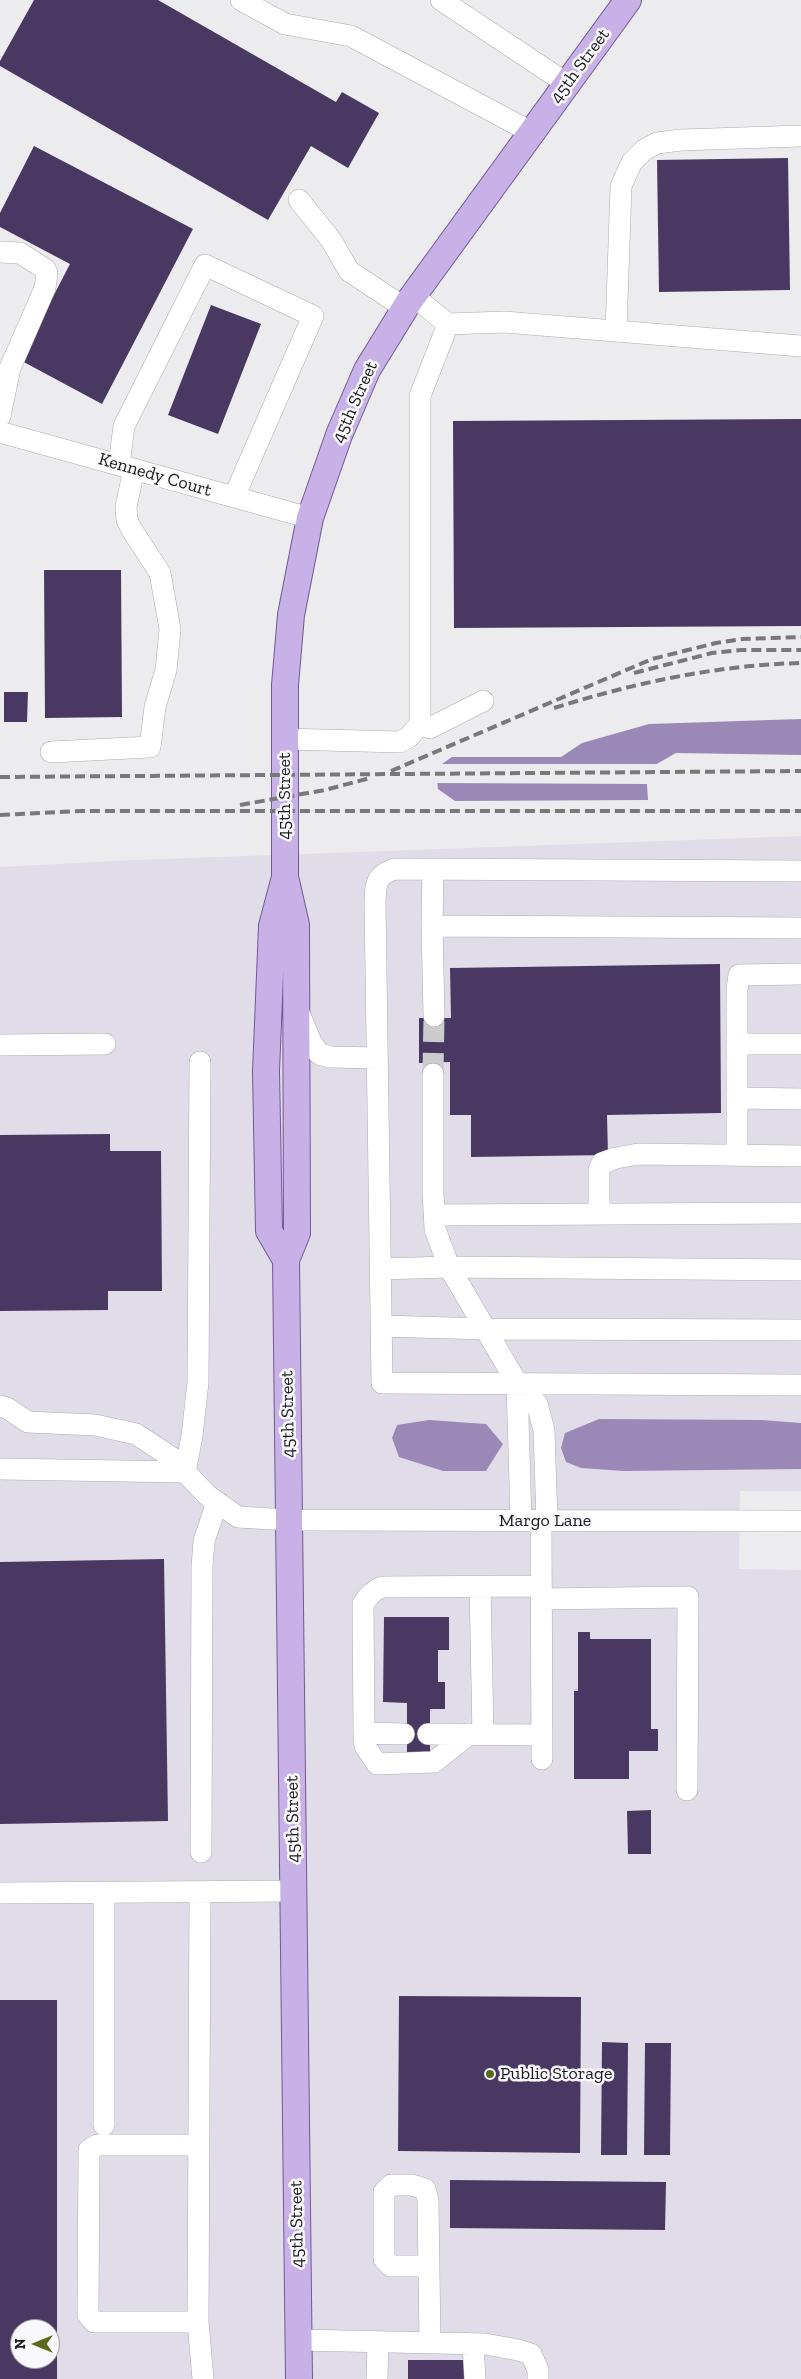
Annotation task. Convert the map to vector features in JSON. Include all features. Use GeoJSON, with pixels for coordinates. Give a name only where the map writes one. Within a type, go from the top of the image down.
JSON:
{"type":"FeatureCollection","features":[{"type":"Feature","properties":{"kind":"main road","name":"45th Street"},"geometry":{"type":"LineString","coordinates":[[299,2379],[286,1260],[297,1233],[296,925],[285,877],[285,685],[291,615],[310,518],[339,435],[367,370],[409,302],[628,0]]}},
{"type":"Feature","properties":{"kind":"main road","name":"45th Street"},"geometry":{"type":"LineString","coordinates":[[285,877],[272,926],[266,1071],[269,1231],[286,1260]]}},
{"type":"Feature","properties":{"kind":"street"},"geometry":{"type":"LineString","coordinates":[[241,0],[285,24],[351,36],[531,132]]}},
{"type":"Feature","properties":{"kind":"street"},"geometry":{"type":"LineString","coordinates":[[453,3],[566,83]]}},
{"type":"Feature","properties":{"kind":"street"},"geometry":{"type":"LineString","coordinates":[[616,331],[621,186],[626,173],[638,156],[657,143],[681,140],[801,136]]}},
{"type":"Feature","properties":{"kind":"street"},"geometry":{"type":"LineString","coordinates":[[299,200],[331,240],[349,271],[448,324],[504,322],[801,346]]}},
{"type":"Feature","properties":{"kind":"street"},"geometry":{"type":"LineString","coordinates":[[0,252],[20,253],[47,273],[44,288],[10,368],[0,416]]}},
{"type":"Feature","properties":{"kind":"street"},"geometry":{"type":"LineString","coordinates":[[52,752],[150,747],[155,707],[166,670],[170,629],[160,573],[127,520],[124,426],[205,265],[313,316],[234,497]]}},
{"type":"Feature","properties":{"kind":"street"},"geometry":{"type":"LineString","coordinates":[[285,739],[400,742],[410,737],[420,724],[420,396],[448,324]]}},
{"type":"Feature","properties":{"kind":"street","name":"Kennedy Court"},"geometry":{"type":"LineString","coordinates":[[0,432],[310,518]]}},
{"type":"Feature","properties":{"kind":"street"},"geometry":{"type":"LineString","coordinates":[[420,724],[430,728],[483,701]]}},
{"type":"Feature","properties":{"kind":"street"},"geometry":{"type":"LineString","coordinates":[[801,871],[394,869],[382,874],[376,884],[375,901],[382,1383],[801,1385]]}},
{"type":"Feature","properties":{"kind":"street"},"geometry":{"type":"LineString","coordinates":[[433,869],[434,1016]]}},
{"type":"Feature","properties":{"kind":"street"},"geometry":{"type":"LineString","coordinates":[[432,926],[801,928]]}},
{"type":"Feature","properties":{"kind":"street"},"geometry":{"type":"LineString","coordinates":[[737,1155],[736,990],[739,975],[801,974]]}},
{"type":"Feature","properties":{"kind":"street"},"geometry":{"type":"LineString","coordinates":[[296,1004],[311,1042],[319,1054],[330,1057],[377,1058]]}},
{"type":"Feature","properties":{"kind":"street"},"geometry":{"type":"LineString","coordinates":[[0,1045],[105,1044]]}},
{"type":"Feature","properties":{"kind":"street"},"geometry":{"type":"LineString","coordinates":[[737,1044],[801,1044]]}},
{"type":"Feature","properties":{"kind":"street"},"geometry":{"type":"LineString","coordinates":[[0,1470],[185,1472],[192,1436],[198,1382],[200,1062]]}},
{"type":"Feature","properties":{"kind":"street"},"geometry":{"type":"LineString","coordinates":[[433,1074],[435,1229],[449,1267],[517,1383],[536,1521],[541,1593],[542,1758]]}},
{"type":"Feature","properties":{"kind":"street"},"geometry":{"type":"LineString","coordinates":[[737,1098],[801,1099]]}},
{"type":"Feature","properties":{"kind":"street"},"geometry":{"type":"LineString","coordinates":[[599,1214],[599,1170],[602,1164],[616,1158],[638,1154],[801,1156]]}},
{"type":"Feature","properties":{"kind":"street"},"geometry":{"type":"LineString","coordinates":[[434,1215],[801,1213]]}},
{"type":"Feature","properties":{"kind":"street"},"geometry":{"type":"LineString","coordinates":[[380,1269],[449,1267],[801,1270]]}},
{"type":"Feature","properties":{"kind":"street"},"geometry":{"type":"LineString","coordinates":[[381,1326],[486,1329],[801,1330]]}},
{"type":"Feature","properties":{"kind":"street","name":"Margo Lane"},"geometry":{"type":"LineString","coordinates":[[0,1406],[7,1408],[28,1422],[95,1425],[136,1434],[171,1457],[217,1502],[238,1517],[289,1520],[801,1522]]}},
{"type":"Feature","properties":{"kind":"street"},"geometry":{"type":"LineString","coordinates":[[201,1852],[202,1567],[204,1540],[217,1502]]}},
{"type":"Feature","properties":{"kind":"street"},"geometry":{"type":"LineString","coordinates":[[476,1734],[434,1762],[377,1764],[365,1746],[364,1733],[363,1604],[373,1591],[382,1587],[480,1587],[541,1593],[688,1597],[687,1790]]}},
{"type":"Feature","properties":{"kind":"street"},"geometry":{"type":"LineString","coordinates":[[476,1734],[480,1587]]}},
{"type":"Feature","properties":{"kind":"street"},"geometry":{"type":"LineString","coordinates":[[364,1733],[404,1734]]}},
{"type":"Feature","properties":{"kind":"street"},"geometry":{"type":"LineString","coordinates":[[428,1734],[542,1735]]}},
{"type":"Feature","properties":{"kind":"street"},"geometry":{"type":"LineString","coordinates":[[0,1893],[293,1891]]}},
{"type":"Feature","properties":{"kind":"street"},"geometry":{"type":"LineString","coordinates":[[104,1892],[104,2125]]}},
{"type":"Feature","properties":{"kind":"street"},"geometry":{"type":"LineString","coordinates":[[200,1892],[198,2322],[203,2379]]}},
{"type":"Feature","properties":{"kind":"street"},"geometry":{"type":"LineString","coordinates":[[198,2144],[97,2144],[89,2150],[88,2315],[94,2322],[198,2322]]}},
{"type":"Feature","properties":{"kind":"street"},"geometry":{"type":"LineString","coordinates":[[429,2266],[430,2343]]}},
{"type":"Feature","properties":{"kind":"street"},"geometry":{"type":"LineString","coordinates":[[298,2340],[473,2344],[518,2350],[531,2354],[538,2370],[538,2379]]}},
{"type":"Feature","properties":{"kind":"street"},"geometry":{"type":"LineString","coordinates":[[377,2379],[378,2342]]}},
{"type":"Feature","properties":{"kind":"street"},"geometry":{"type":"LineString","coordinates":[[473,2344],[475,2379]]}},
{"type":"Feature","properties":{"kind":"shaded area"},"geometry":{"type":"Polygon","coordinates":[[[801,719],[801,755],[676,753],[646,770],[648,800],[455,801],[438,789],[436,768],[452,757],[561,757],[582,743],[649,724],[801,719]]]}},
{"type":"Feature","properties":{"kind":"shaded area"},"geometry":{"type":"Polygon","coordinates":[[[801,836],[801,1491],[740,1491],[739,1569],[801,1570],[801,2379],[0,2379],[0,867],[135,860],[801,836]]]}},
{"type":"Feature","properties":{"kind":"shaded area"},"geometry":{"type":"Polygon","coordinates":[[[599,1419],[762,1420],[801,1423],[801,1469],[624,1471],[581,1468],[566,1462],[561,1448],[565,1433],[599,1419]]]}},
{"type":"Feature","properties":{"kind":"shaded area"},"geometry":{"type":"Polygon","coordinates":[[[429,1420],[486,1424],[503,1444],[486,1471],[443,1471],[399,1457],[392,1438],[397,1425],[429,1420]]]}},
{"type":"Feature","properties":{"kind":"pier"},"geometry":{"type":"Polygon","coordinates":[[[438,764],[661,764],[648,771],[649,784],[435,783],[433,768],[438,764]]]}},
{"type":"Feature","properties":{"kind":"building"},"geometry":{"type":"Polygon","coordinates":[[[34,0],[158,0],[336,102],[342,92],[379,113],[348,168],[311,146],[268,220],[0,66],[0,61],[34,0]]]}},
{"type":"Feature","properties":{"kind":"building"},"geometry":{"type":"Polygon","coordinates":[[[34,146],[193,229],[102,404],[20,360],[70,264],[0,227],[0,213],[34,146]]]}},
{"type":"Feature","properties":{"kind":"building"},"geometry":{"type":"Polygon","coordinates":[[[788,158],[790,290],[659,292],[657,160],[788,158]]]}},
{"type":"Feature","properties":{"kind":"building"},"geometry":{"type":"Polygon","coordinates":[[[211,305],[261,324],[218,434],[168,415],[211,305]]]}},
{"type":"Feature","properties":{"kind":"building"},"geometry":{"type":"Polygon","coordinates":[[[801,419],[801,626],[454,628],[453,421],[801,419]]]}},
{"type":"Feature","properties":{"kind":"building"},"geometry":{"type":"Polygon","coordinates":[[[44,570],[121,570],[122,717],[45,718],[44,570]]]}},
{"type":"Feature","properties":{"kind":"building"},"geometry":{"type":"Polygon","coordinates":[[[4,692],[28,692],[27,722],[4,722],[4,692]]]}},
{"type":"Feature","properties":{"kind":"building"},"geometry":{"type":"Polygon","coordinates":[[[720,964],[721,1113],[607,1115],[608,1155],[471,1157],[471,1115],[450,1115],[450,1062],[419,1063],[419,1018],[451,1018],[450,968],[720,964]]]}},
{"type":"Feature","properties":{"kind":"building"},"geometry":{"type":"Polygon","coordinates":[[[110,1134],[110,1151],[161,1151],[162,1291],[108,1291],[108,1310],[0,1311],[0,1135],[110,1134]]]}},
{"type":"Feature","properties":{"kind":"building"},"geometry":{"type":"Polygon","coordinates":[[[164,1559],[168,1821],[0,1824],[0,1562],[164,1559]]]}},
{"type":"Feature","properties":{"kind":"building"},"geometry":{"type":"Polygon","coordinates":[[[384,1617],[449,1617],[449,1650],[438,1650],[438,1682],[445,1682],[445,1709],[430,1709],[430,1758],[407,1758],[407,1703],[383,1702],[384,1617]]]}},
{"type":"Feature","properties":{"kind":"building"},"geometry":{"type":"Polygon","coordinates":[[[578,1632],[590,1632],[590,1639],[651,1639],[651,1729],[658,1729],[658,1751],[629,1751],[629,1779],[574,1779],[574,1691],[578,1691],[578,1632]]]}},
{"type":"Feature","properties":{"kind":"building"},"geometry":{"type":"Polygon","coordinates":[[[651,1810],[651,1854],[628,1854],[627,1811],[651,1810]]]}},
{"type":"Feature","properties":{"kind":"building","name":"Public Storage"},"geometry":{"type":"Polygon","coordinates":[[[399,1996],[581,1997],[580,2153],[398,2151],[399,1996]]]}},
{"type":"Feature","properties":{"kind":"building"},"geometry":{"type":"Polygon","coordinates":[[[0,2000],[57,2000],[57,2319],[10,2319],[10,2369],[57,2369],[57,2379],[0,2379],[0,2000]]]}},
{"type":"Feature","properties":{"kind":"building"},"geometry":{"type":"Polygon","coordinates":[[[602,2042],[628,2043],[627,2155],[601,2155],[602,2042]]]}},
{"type":"Feature","properties":{"kind":"building"},"geometry":{"type":"Polygon","coordinates":[[[645,2043],[671,2043],[670,2155],[644,2155],[645,2043]]]}},
{"type":"Feature","properties":{"kind":"building"},"geometry":{"type":"Polygon","coordinates":[[[450,2180],[666,2182],[665,2230],[450,2228],[450,2180]]]}},
{"type":"Feature","properties":{"kind":"building"},"geometry":{"type":"Polygon","coordinates":[[[408,2360],[464,2360],[464,2379],[408,2379],[408,2360]]]}},
{"type":"Feature","properties":{"kind":"tunnel"},"geometry":{"type":"LineString","coordinates":[[433,1074],[434,1016]]}},
{"type":"Feature","properties":{"kind":"railway"},"geometry":{"type":"LineString","coordinates":[[391,771],[652,659],[716,643],[742,639],[801,637]]}},
{"type":"Feature","properties":{"kind":"railway"},"geometry":{"type":"LineString","coordinates":[[634,673],[712,653],[741,650],[801,650]]}},
{"type":"Feature","properties":{"kind":"railway"},"geometry":{"type":"LineString","coordinates":[[554,708],[645,683],[676,677],[738,667],[801,663]]}},
{"type":"Feature","properties":{"kind":"railway"},"geometry":{"type":"LineString","coordinates":[[0,777],[801,771]]}},
{"type":"Feature","properties":{"kind":"railway"},"geometry":{"type":"LineString","coordinates":[[240,805],[325,790],[370,778]]}},
{"type":"Feature","properties":{"kind":"railway"},"geometry":{"type":"LineString","coordinates":[[0,815],[82,811],[801,811]]}},
{"type":"Feature","properties":{"kind":"place","name":"Public Storage"},"geometry":{"type":"Point","coordinates":[490,2074]}}]}
